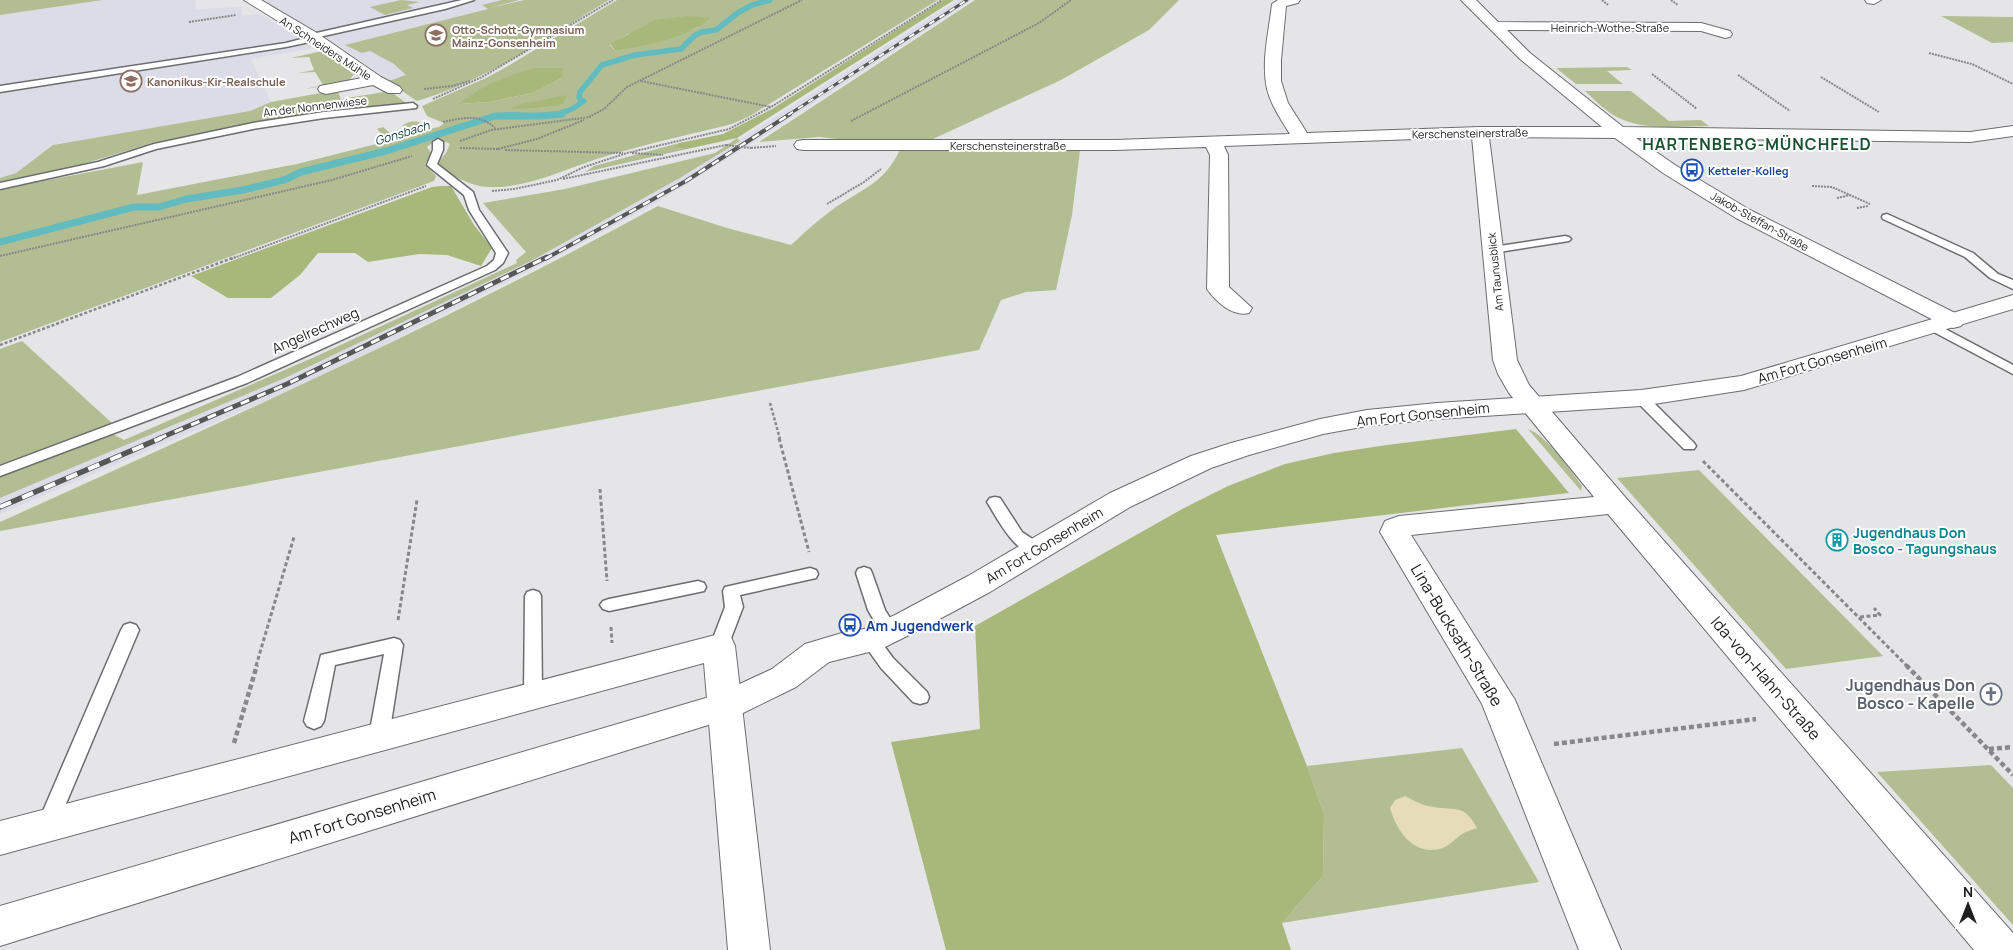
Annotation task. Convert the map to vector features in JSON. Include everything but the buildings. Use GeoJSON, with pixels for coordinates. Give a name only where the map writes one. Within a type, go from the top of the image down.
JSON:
{"type":"FeatureCollection","features":[{"type":"Feature","properties":{"kind":"street","name":"An Schneiders Mühle"},"geometry":{"type":"LineString","coordinates":[[251,0],[314,37],[375,80],[392,89]]}},
{"type":"Feature","properties":{"kind":"street"},"geometry":{"type":"LineString","coordinates":[[1293,0],[1279,4],[1274,43],[1274,88],[1279,101],[1302,138]]}},
{"type":"Feature","properties":{"kind":"street","name":"Jakob-Steffan-Straße"},"geometry":{"type":"LineString","coordinates":[[1468,0],[1525,56],[1618,132],[1668,169],[1743,214],[1943,324]]}},
{"type":"Feature","properties":{"kind":"street","name":"Heinrich-Wothe-Straße"},"geometry":{"type":"LineString","coordinates":[[1495,26],[1701,27],[1724,34]]}},
{"type":"Feature","properties":{"kind":"street","name":"An Schneiders Mühle"},"geometry":{"type":"LineString","coordinates":[[326,89],[375,80]]}},
{"type":"Feature","properties":{"kind":"street","name":"Kerschensteinerstraße"},"geometry":{"type":"LineString","coordinates":[[803,144],[1115,145],[1480,132],[1728,133],[1922,138],[1970,137],[2013,131]]}},
{"type":"Feature","properties":{"kind":"street","name":"Am Taunusblick"},"geometry":{"type":"LineString","coordinates":[[1480,132],[1505,360],[1510,374],[1532,405]]}},
{"type":"Feature","properties":{"kind":"street"},"geometry":{"type":"LineString","coordinates":[[1213,142],[1219,155],[1218,289],[1241,308]]}},
{"type":"Feature","properties":{"kind":"street","name":"Am Fort Gonsenheim"},"geometry":{"type":"LineString","coordinates":[[0,926],[724,706],[784,678],[822,672],[851,658],[879,636],[971,588],[1120,500],[1200,462],[1320,427],[1367,418],[1437,411],[1641,398],[1744,383],[2013,302]]}},
{"type":"Feature","properties":{"kind":"street","name":"Ida-von-Hahn-Straße"},"geometry":{"type":"LineString","coordinates":[[1532,405],[1615,504],[2001,950]]}},
{"type":"Feature","properties":{"kind":"street","name":"Lina-Bucksath-Straße"},"geometry":{"type":"LineString","coordinates":[[1600,950],[1498,700],[1395,532],[1395,528],[1399,526],[1615,504]]}},
{"type":"Feature","properties":{"kind":"street"},"geometry":{"type":"LineString","coordinates":[[0,838],[719,646],[749,950]]}},
{"type":"Feature","properties":{"kind":"lane"},"geometry":{"type":"LineString","coordinates":[[0,89],[286,45],[445,8],[470,0]]}},
{"type":"Feature","properties":{"kind":"lane","name":"An der Nonnenwiese"},"geometry":{"type":"LineString","coordinates":[[0,186],[100,164],[163,145],[252,126],[324,115],[413,106]]}},
{"type":"Feature","properties":{"kind":"lane"},"geometry":{"type":"LineString","coordinates":[[438,146],[432,165],[469,194]]}},
{"type":"Feature","properties":{"kind":"lane","name":"Angelrechweg"},"geometry":{"type":"LineString","coordinates":[[0,470],[242,380],[491,268],[499,261],[502,253],[474,210],[469,194]]}},
{"type":"Feature","properties":{"kind":"lane"},"geometry":{"type":"LineString","coordinates":[[1887,217],[1969,255],[1994,276],[2013,285]]}},
{"type":"Feature","properties":{"kind":"lane"},"geometry":{"type":"LineString","coordinates":[[1493,250],[1565,238]]}},
{"type":"Feature","properties":{"kind":"lane"},"geometry":{"type":"LineString","coordinates":[[1943,324],[2013,370]]}},
{"type":"Feature","properties":{"kind":"lane"},"geometry":{"type":"LineString","coordinates":[[1641,398],[1688,446]]}},
{"type":"Feature","properties":{"kind":"lane"},"geometry":{"type":"LineString","coordinates":[[995,502],[1016,536],[1037,550]]}},
{"type":"Feature","properties":{"kind":"lane"},"geometry":{"type":"LineString","coordinates":[[864,573],[876,610],[879,636],[887,663],[920,697]]}},
{"type":"Feature","properties":{"kind":"lane"},"geometry":{"type":"LineString","coordinates":[[719,646],[734,607],[731,591],[810,574]]}},
{"type":"Feature","properties":{"kind":"lane"},"geometry":{"type":"LineString","coordinates":[[609,606],[698,587]]}},
{"type":"Feature","properties":{"kind":"lane"},"geometry":{"type":"LineString","coordinates":[[533,596],[533,695]]}},
{"type":"Feature","properties":{"kind":"lane"},"geometry":{"type":"LineString","coordinates":[[47,825],[130,630]]}},
{"type":"Feature","properties":{"kind":"lane"},"geometry":{"type":"LineString","coordinates":[[314,721],[327,660],[394,645],[379,736]]}},
{"type":"Feature","properties":{"kind":"path"},"geometry":{"type":"LineString","coordinates":[[413,106],[442,96],[482,77],[613,0]]}},
{"type":"Feature","properties":{"kind":"path"},"geometry":{"type":"LineString","coordinates":[[498,149],[537,139],[590,117],[604,109],[628,87],[802,0]]}},
{"type":"Feature","properties":{"kind":"path"},"geometry":{"type":"LineString","coordinates":[[557,180],[584,167],[626,153],[729,129],[772,107],[942,0]]}},
{"type":"Feature","properties":{"kind":"path"},"geometry":{"type":"LineString","coordinates":[[803,144],[1039,23],[1071,0]]}},
{"type":"Feature","properties":{"kind":"path"},"geometry":{"type":"LineString","coordinates":[[189,22],[268,10]]}},
{"type":"Feature","properties":{"kind":"path"},"geometry":{"type":"LineString","coordinates":[[1929,53],[1972,64],[2013,84]]}},
{"type":"Feature","properties":{"kind":"path"},"geometry":{"type":"LineString","coordinates":[[1652,74],[1728,133]]}},
{"type":"Feature","properties":{"kind":"path"},"geometry":{"type":"LineString","coordinates":[[1738,76],[1826,135]]}},
{"type":"Feature","properties":{"kind":"path"},"geometry":{"type":"LineString","coordinates":[[392,89],[440,87],[482,77]]}},
{"type":"Feature","properties":{"kind":"path"},"geometry":{"type":"LineString","coordinates":[[1821,77],[1922,138]]}},
{"type":"Feature","properties":{"kind":"path"},"geometry":{"type":"LineString","coordinates":[[641,81],[772,107]]}},
{"type":"Feature","properties":{"kind":"path"},"geometry":{"type":"LineString","coordinates":[[438,123],[474,116],[489,122],[495,128]]}},
{"type":"Feature","properties":{"kind":"path"},"geometry":{"type":"LineString","coordinates":[[452,148],[460,140],[495,128],[556,123],[590,117]]}},
{"type":"Feature","properties":{"kind":"path"},"geometry":{"type":"LineString","coordinates":[[469,194],[514,189],[726,144],[752,148],[778,146]]}},
{"type":"Feature","properties":{"kind":"path"},"geometry":{"type":"LineString","coordinates":[[827,204],[880,170],[896,144]]}},
{"type":"Feature","properties":{"kind":"path"},"geometry":{"type":"LineString","coordinates":[[0,256],[332,180],[438,146],[669,156]]}},
{"type":"Feature","properties":{"kind":"path"},"geometry":{"type":"LineString","coordinates":[[0,345],[447,178]]}},
{"type":"Feature","properties":{"kind":"path"},"geometry":{"type":"LineString","coordinates":[[1812,186],[1832,187],[1871,205],[1857,208]]}},
{"type":"Feature","properties":{"kind":"path"},"geometry":{"type":"LineString","coordinates":[[1837,198],[1851,195]]}},
{"type":"Feature","properties":{"kind":"path"},"geometry":{"type":"LineString","coordinates":[[770,403],[808,543],[810,574]]}},
{"type":"Feature","properties":{"kind":"path"},"geometry":{"type":"LineString","coordinates":[[1688,446],[1860,616],[2013,776]]}},
{"type":"Feature","properties":{"kind":"path"},"geometry":{"type":"LineString","coordinates":[[600,489],[612,644]]}},
{"type":"Feature","properties":{"kind":"path"},"geometry":{"type":"LineString","coordinates":[[394,645],[417,500]]}},
{"type":"Feature","properties":{"kind":"path"},"geometry":{"type":"LineString","coordinates":[[240,723],[294,537]]}},
{"type":"Feature","properties":{"kind":"path"},"geometry":{"type":"LineString","coordinates":[[1860,616],[1880,615],[1874,608]]}},
{"type":"Feature","properties":{"kind":"path"},"geometry":{"type":"LineString","coordinates":[[1518,749],[1796,714]]}},
{"type":"Feature","properties":{"kind":"path"},"geometry":{"type":"LineString","coordinates":[[1988,749],[2013,747]]}},
{"type":"Feature","properties":{"kind":"shaded area","name":"Kanonikus-Kir-Realschule"},"geometry":{"type":"Polygon","coordinates":[[[103,0],[195,0],[196,9],[241,7],[242,16],[259,13],[312,46],[311,49],[251,59],[271,102],[251,111],[53,145],[16,173],[0,178],[0,15],[103,0]]]}},
{"type":"Feature","properties":{"kind":"shaded area","name":"Otto-Schott-Gymnasium Mainz-Gonsenheim"},"geometry":{"type":"Polygon","coordinates":[[[609,0],[533,45],[506,56],[389,81],[340,46],[264,1],[609,0]]]}},
{"type":"Feature","properties":{"kind":"shaded area"},"geometry":{"type":"Polygon","coordinates":[[[958,0],[972,0],[753,143],[653,205],[562,254],[321,377],[0,514],[0,498],[285,378],[533,260],[678,179],[958,0]]]}},
{"type":"Feature","properties":{"kind":"green space"},"geometry":{"type":"Polygon","coordinates":[[[0,0],[103,0],[0,15],[0,0]]]}},
{"type":"Feature","properties":{"kind":"green space"},"geometry":{"type":"Polygon","coordinates":[[[401,0],[420,2],[407,5],[413,8],[385,15],[370,7],[401,0]]]}},
{"type":"Feature","properties":{"kind":"green space"},"geometry":{"type":"Polygon","coordinates":[[[502,0],[519,0],[489,8],[525,0],[609,0],[492,70],[468,82],[417,101],[399,89],[398,85],[389,81],[406,75],[394,64],[370,51],[362,53],[345,45],[488,9],[482,5],[502,0]]]}},
{"type":"Feature","properties":{"kind":"green space"},"geometry":{"type":"Polygon","coordinates":[[[617,0],[938,0],[750,116],[732,124],[625,151],[535,181],[504,187],[475,185],[447,171],[437,163],[446,153],[450,144],[435,142],[427,147],[432,154],[425,164],[436,176],[434,181],[0,342],[0,189],[143,162],[137,195],[297,164],[388,141],[377,129],[383,127],[396,138],[406,135],[402,126],[408,122],[420,122],[429,129],[439,127],[444,123],[427,116],[422,106],[486,78],[617,0]],[[699,27],[628,34],[610,45],[616,51],[677,36],[699,27]],[[562,78],[460,104],[489,102],[533,93],[562,78]]]}},
{"type":"Feature","properties":{"kind":"green space"},"geometry":{"type":"Polygon","coordinates":[[[943,0],[954,0],[737,138],[687,149],[674,148],[679,143],[723,134],[772,109],[943,0]]]}},
{"type":"Feature","properties":{"kind":"green space"},"geometry":{"type":"Polygon","coordinates":[[[975,0],[1179,0],[1149,30],[1061,80],[933,139],[836,139],[819,137],[759,142],[975,0]]]}},
{"type":"Feature","properties":{"kind":"green space"},"geometry":{"type":"Polygon","coordinates":[[[688,16],[710,18],[689,31],[666,40],[616,51],[610,44],[655,20],[688,16]]]}},
{"type":"Feature","properties":{"kind":"green space"},"geometry":{"type":"Polygon","coordinates":[[[1941,16],[2013,17],[2013,42],[1992,43],[1941,16]]]}},
{"type":"Feature","properties":{"kind":"green space"},"geometry":{"type":"Polygon","coordinates":[[[322,51],[354,74],[348,82],[305,89],[323,85],[315,72],[298,73],[314,70],[309,57],[291,58],[322,51]]]}},
{"type":"Feature","properties":{"kind":"green space"},"geometry":{"type":"Polygon","coordinates":[[[1627,67],[1632,70],[1607,71],[1623,84],[1576,84],[1556,68],[1627,67]]]}},
{"type":"Feature","properties":{"kind":"green space"},"geometry":{"type":"Polygon","coordinates":[[[533,68],[563,68],[562,78],[533,93],[489,102],[459,104],[485,87],[533,68]]]}},
{"type":"Feature","properties":{"kind":"green space"},"geometry":{"type":"Polygon","coordinates":[[[337,90],[341,99],[390,91],[406,103],[404,105],[276,119],[212,131],[152,143],[54,173],[0,183],[0,178],[16,173],[53,145],[250,111],[271,102],[337,90]]]}},
{"type":"Feature","properties":{"kind":"green space"},"geometry":{"type":"Polygon","coordinates":[[[1585,91],[1631,91],[1669,121],[1701,120],[1709,126],[1663,127],[1629,122],[1610,113],[1585,91]]]}},
{"type":"Feature","properties":{"kind":"green space"},"geometry":{"type":"Polygon","coordinates":[[[567,95],[563,104],[510,109],[517,105],[567,95]]]}},
{"type":"Feature","properties":{"kind":"green space"},"geometry":{"type":"Polygon","coordinates":[[[737,138],[740,141],[678,179],[533,260],[285,378],[0,498],[0,474],[111,433],[124,440],[319,355],[517,263],[516,260],[526,252],[483,203],[565,189],[715,153],[737,138]]]}},
{"type":"Feature","properties":{"kind":"green space"},"geometry":{"type":"Polygon","coordinates":[[[679,143],[675,148],[687,149],[585,172],[594,166],[679,143]]]}},
{"type":"Feature","properties":{"kind":"green space"},"geometry":{"type":"Polygon","coordinates":[[[900,150],[1080,150],[1072,215],[1056,290],[1026,292],[1001,300],[979,350],[0,531],[0,522],[249,409],[414,331],[496,291],[658,206],[727,228],[791,245],[827,214],[878,179],[893,162],[900,150]]]}},
{"type":"Feature","properties":{"kind":"green space"},"geometry":{"type":"Polygon","coordinates":[[[451,186],[474,225],[492,248],[481,266],[447,255],[419,254],[368,262],[355,253],[318,253],[300,275],[271,298],[228,298],[191,276],[432,187],[451,186]]]}},
{"type":"Feature","properties":{"kind":"green space"},"geometry":{"type":"Polygon","coordinates":[[[22,341],[112,423],[0,465],[0,349],[22,341]]]}},
{"type":"Feature","properties":{"kind":"green space"},"geometry":{"type":"Polygon","coordinates":[[[1516,429],[1569,493],[1216,535],[1324,814],[1323,876],[1282,923],[1291,950],[946,950],[891,742],[980,729],[975,626],[1184,508],[1228,486],[1285,464],[1334,453],[1516,429]]]}},
{"type":"Feature","properties":{"kind":"green space"},"geometry":{"type":"Polygon","coordinates":[[[1528,429],[1542,438],[1558,454],[1582,486],[1581,491],[1528,429]]]}},
{"type":"Feature","properties":{"kind":"green space"},"geometry":{"type":"Polygon","coordinates":[[[1699,470],[1883,656],[1786,669],[1617,478],[1699,470]]]}},
{"type":"Feature","properties":{"kind":"green space"},"geometry":{"type":"Polygon","coordinates":[[[1462,748],[1539,882],[1282,923],[1323,876],[1324,814],[1307,766],[1462,748]]]}},
{"type":"Feature","properties":{"kind":"green space"},"geometry":{"type":"Polygon","coordinates":[[[1991,765],[2013,788],[2013,925],[1877,772],[1991,765]]]}},
{"type":"Feature","properties":{"kind":"sand"},"geometry":{"type":"Polygon","coordinates":[[[1405,796],[1426,806],[1464,812],[1477,828],[1462,834],[1443,848],[1433,850],[1415,846],[1402,834],[1390,808],[1395,800],[1405,796]]]}},
{"type":"Feature","properties":{"kind":"waterway","name":"Gonsbach"},"geometry":{"type":"LineString","coordinates":[[558,114],[572,109],[584,101],[579,98],[580,92],[602,65],[635,55],[681,49],[694,36],[702,32],[716,30],[739,12],[752,5],[770,0]]}},
{"type":"Feature","properties":{"kind":"waterway","name":"Gonsbach"},"geometry":{"type":"LineString","coordinates":[[0,242],[134,207],[159,207],[186,199],[243,190],[284,180],[301,172],[386,151],[495,116],[558,114]]}},
{"type":"Feature","properties":{"kind":"waterway","name":"Gonsbach"},"geometry":{"type":"LineString","coordinates":[[558,114],[562,114]]}},
{"type":"Feature","properties":{"kind":"waterway","name":"Gonsbach"},"geometry":{"type":"LineString","coordinates":[[505,115],[520,115]]}},
{"type":"Feature","properties":{"kind":"railway"},"geometry":{"type":"LineString","coordinates":[[788,115],[967,0]]}},
{"type":"Feature","properties":{"kind":"railway"},"geometry":{"type":"LineString","coordinates":[[545,259],[686,181],[790,114]]}},
{"type":"Feature","properties":{"kind":"railway"},"geometry":{"type":"LineString","coordinates":[[158,439],[287,384],[547,257]]}},
{"type":"Feature","properties":{"kind":"railway"},"geometry":{"type":"LineString","coordinates":[[0,507],[161,438]]}},
{"type":"Feature","properties":{"kind":"place","name":"Otto-Schott-Gymnasium Mainz-Gonsenheim"},"geometry":{"type":"Point","coordinates":[436,35]}},
{"type":"Feature","properties":{"kind":"place","name":"Kanonikus-Kir-Realschule"},"geometry":{"type":"Point","coordinates":[131,81]}},
{"type":"Feature","properties":{"kind":"place","name":"Ketteler-Kolleg"},"geometry":{"type":"Point","coordinates":[1692,170]}},
{"type":"Feature","properties":{"kind":"place","name":"Jugendhaus Don Bosco - Tagungshaus"},"geometry":{"type":"Point","coordinates":[1837,540]}},
{"type":"Feature","properties":{"kind":"place","name":"Am Jugendwerk"},"geometry":{"type":"Point","coordinates":[850,625]}},
{"type":"Feature","properties":{"kind":"place","name":"Jugendhaus Don Bosco - Kapelle"},"geometry":{"type":"Point","coordinates":[1991,694]}},
{"type":"Feature","properties":{"kind":"district","name":"HARTENBERG-MÜNCHFELD"},"geometry":{"type":"Point","coordinates":[1757,144]}}]}
